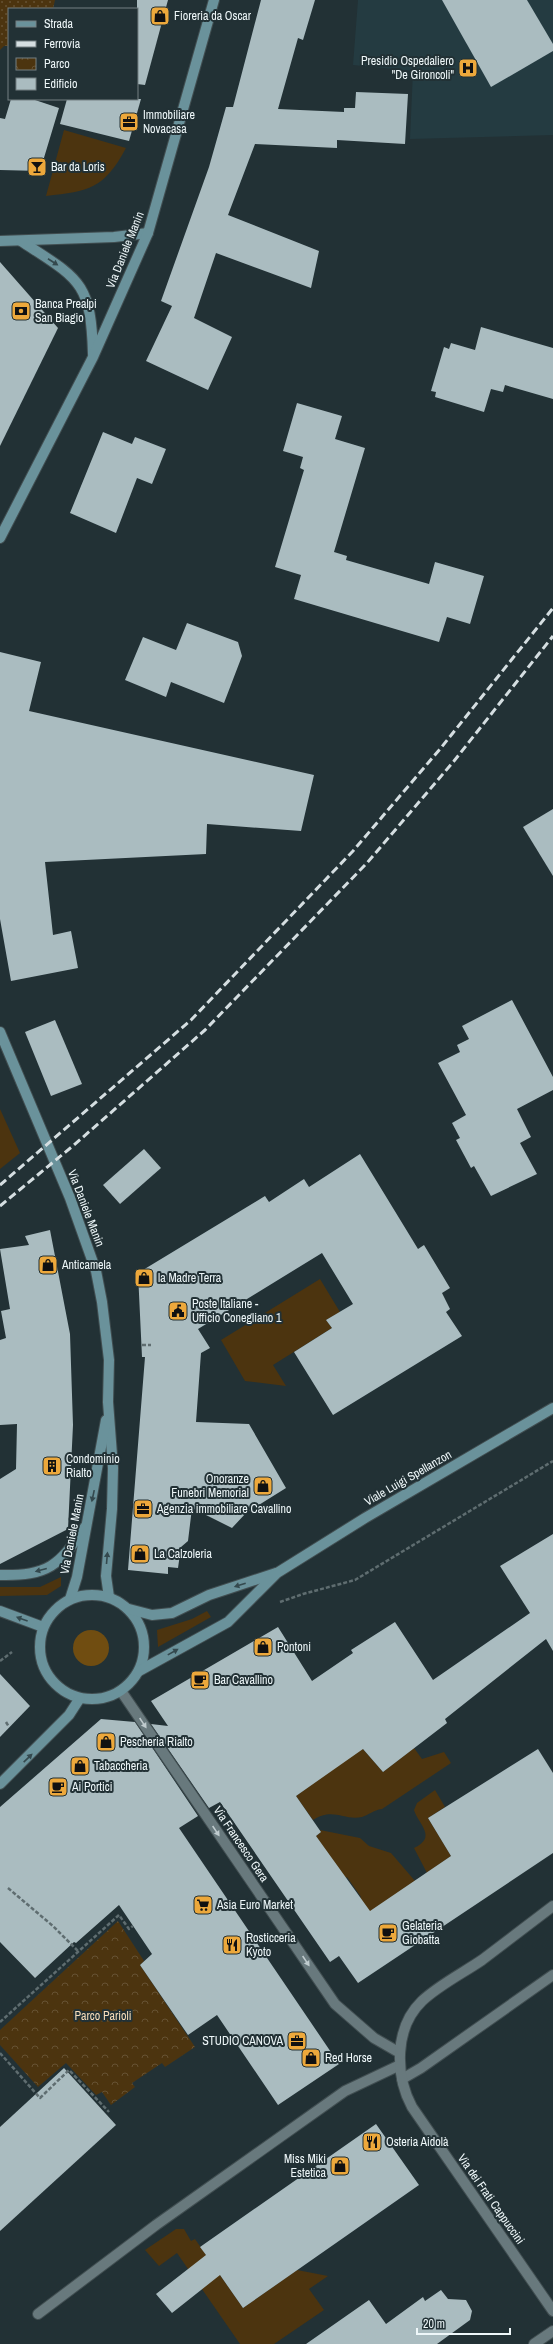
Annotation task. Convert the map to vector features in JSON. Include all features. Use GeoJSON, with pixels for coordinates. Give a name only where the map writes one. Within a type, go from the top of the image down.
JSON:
{"type":"FeatureCollection","features":[{"type":"Feature","properties":{"kind":"street","name":"Via Daniele Manin"},"geometry":{"type":"LineString","coordinates":[[0,538],[93,357],[148,233],[214,0]]}},
{"type":"Feature","properties":{"kind":"street"},"geometry":{"type":"LineString","coordinates":[[0,241],[114,237],[148,233]]}},
{"type":"Feature","properties":{"kind":"street"},"geometry":{"type":"LineString","coordinates":[[21,241],[68,272],[86,294],[92,319],[93,357]]}},
{"type":"Feature","properties":{"kind":"street","name":"Via Daniele Manin"},"geometry":{"type":"LineString","coordinates":[[0,1032],[70,1198],[96,1271],[109,1360],[108,1402],[113,1468],[112,1509],[106,1576],[109,1597]]}},
{"type":"Feature","properties":{"kind":"street","name":"Via Daniele Manin"},"geometry":{"type":"LineString","coordinates":[[70,1599],[77,1577],[108,1402]]}},
{"type":"Feature","properties":{"kind":"street","name":"Viale Luigi Spellanzon"},"geometry":{"type":"LineString","coordinates":[[139,1671],[228,1622],[277,1573],[365,1518],[553,1408]]}},
{"type":"Feature","properties":{"kind":"street"},"geometry":{"type":"LineString","coordinates":[[0,1574],[20,1575],[47,1569],[66,1555],[87,1524]]}},
{"type":"Feature","properties":{"kind":"street","name":"Viale Luigi Spellanzon"},"geometry":{"type":"LineString","coordinates":[[129,1609],[152,1615],[172,1613],[209,1595],[277,1573]]}},
{"type":"Feature","properties":{"kind":"street"},"geometry":{"type":"LineString","coordinates":[[82,1595],[109,1597],[129,1609],[137,1620],[143,1632],[143,1659],[139,1671],[121,1691],[101,1699],[80,1698],[61,1690],[45,1671],[40,1657],[39,1647],[43,1627],[59,1606],[70,1599],[82,1595]]}},
{"type":"Feature","properties":{"kind":"street"},"geometry":{"type":"LineString","coordinates":[[0,1611],[43,1627]]}},
{"type":"Feature","properties":{"kind":"street","name":"Via Francesco Gera"},"geometry":{"type":"LineString","coordinates":[[121,1691],[335,2004],[374,2038],[400,2053]]}},
{"type":"Feature","properties":{"kind":"street"},"geometry":{"type":"LineString","coordinates":[[0,1784],[64,1720],[80,1698]]}},
{"type":"Feature","properties":{"kind":"street","name":"Via dei Frati Cappuccini"},"geometry":{"type":"LineString","coordinates":[[553,1906],[482,1960],[423,2000],[416,2007],[405,2027],[400,2053],[402,2079],[412,2107],[553,2311]]}},
{"type":"Feature","properties":{"kind":"street"},"geometry":{"type":"LineString","coordinates":[[402,2079],[421,2068],[553,1975]]}},
{"type":"Feature","properties":{"kind":"street"},"geometry":{"type":"LineString","coordinates":[[38,2314],[156,2224],[346,2091],[400,2065]]}},
{"type":"Feature","properties":{"kind":"street"},"geometry":{"type":"LineString","coordinates":[[534,2344],[553,2331]]}},
{"type":"Feature","properties":{"kind":"path"},"geometry":{"type":"LineString","coordinates":[[142,1345],[151,1345]]}},
{"type":"Feature","properties":{"kind":"path"},"geometry":{"type":"LineString","coordinates":[[303,1594],[355,1580],[553,1461]]}},
{"type":"Feature","properties":{"kind":"path"},"geometry":{"type":"LineString","coordinates":[[0,1661],[12,1652]]}},
{"type":"Feature","properties":{"kind":"path"},"geometry":{"type":"LineString","coordinates":[[6,1722],[9,1727]]}},
{"type":"Feature","properties":{"kind":"path"},"geometry":{"type":"LineString","coordinates":[[8,1888],[78,1951]]}},
{"type":"Feature","properties":{"kind":"path"},"geometry":{"type":"LineString","coordinates":[[0,2022],[119,1915],[129,1929],[133,1926]]}},
{"type":"Feature","properties":{"kind":"path"},"geometry":{"type":"LineString","coordinates":[[0,2053],[40,2098],[69,2070],[109,2112]]}},
{"type":"Feature","properties":{"kind":"shaded area","name":"Presidio Ospedaliero \"De Gironcoli\""},"geometry":{"type":"Polygon","coordinates":[[[358,0],[553,0],[553,135],[410,139],[413,71],[353,65],[358,0]]]}},
{"type":"Feature","properties":{"kind":"shaded area"},"geometry":{"type":"Polygon","coordinates":[[[95,1630],[104,1635],[108,1641],[108,1655],[104,1661],[95,1666],[87,1666],[78,1661],[74,1655],[73,1644],[78,1635],[84,1631],[95,1630]]]}},
{"type":"Feature","properties":{"kind":"green space"},"geometry":{"type":"Polygon","coordinates":[[[0,0],[55,0],[53,8],[8,8],[8,46],[4,46],[0,50],[0,0]]]}},
{"type":"Feature","properties":{"kind":"green space"},"geometry":{"type":"Polygon","coordinates":[[[64,130],[126,148],[110,172],[94,186],[74,192],[46,196],[64,130]]]}},
{"type":"Feature","properties":{"kind":"green space"},"geometry":{"type":"Polygon","coordinates":[[[0,1109],[20,1153],[0,1169],[0,1109]]]}},
{"type":"Feature","properties":{"kind":"green space"},"geometry":{"type":"Polygon","coordinates":[[[320,1279],[340,1312],[326,1320],[332,1328],[273,1365],[286,1386],[245,1381],[221,1340],[320,1279]]]}},
{"type":"Feature","properties":{"kind":"green space"},"geometry":{"type":"Polygon","coordinates":[[[61,1577],[61,1586],[47,1595],[0,1596],[0,1587],[40,1587],[61,1577]]]}},
{"type":"Feature","properties":{"kind":"green space"},"geometry":{"type":"Polygon","coordinates":[[[207,1611],[211,1617],[158,1647],[157,1630],[192,1619],[207,1611]]]}},
{"type":"Feature","properties":{"kind":"green space"},"geometry":{"type":"Polygon","coordinates":[[[362,1748],[383,1772],[414,1748],[422,1759],[444,1752],[451,1763],[382,1809],[356,1818],[333,1814],[320,1816],[313,1820],[296,1796],[362,1748]]]}},
{"type":"Feature","properties":{"kind":"green space"},"geometry":{"type":"Polygon","coordinates":[[[435,1790],[445,1807],[428,1818],[451,1856],[427,1873],[414,1848],[421,1844],[426,1835],[414,1810],[417,1803],[435,1790]]]}},
{"type":"Feature","properties":{"kind":"green space"},"geometry":{"type":"Polygon","coordinates":[[[320,1830],[360,1838],[369,1846],[391,1853],[415,1881],[368,1913],[358,1899],[361,1897],[347,1877],[345,1879],[316,1836],[321,1832],[320,1830]]]}},
{"type":"Feature","properties":{"kind":"green space","name":"Parco Parioli"},"geometry":{"type":"Polygon","coordinates":[[[118,1921],[144,1961],[140,1965],[195,2047],[165,2067],[162,2063],[132,2083],[135,2087],[111,2105],[102,2092],[96,2095],[66,2063],[38,2087],[0,2045],[0,2030],[118,1921]]]}},
{"type":"Feature","properties":{"kind":"green space"},"geometry":{"type":"Polygon","coordinates":[[[176,2229],[184,2229],[191,2241],[195,2239],[243,2308],[297,2270],[328,2276],[309,2289],[324,2310],[274,2344],[240,2344],[177,2253],[159,2266],[145,2250],[176,2229]]]}},
{"type":"Feature","properties":{"kind":"building"},"geometry":{"type":"Polygon","coordinates":[[[137,0],[168,0],[145,85],[138,84],[137,0]]]}},
{"type":"Feature","properties":{"kind":"building"},"geometry":{"type":"Polygon","coordinates":[[[261,0],[315,0],[303,40],[298,38],[278,109],[344,112],[344,108],[355,108],[356,92],[408,94],[405,144],[337,140],[337,148],[255,144],[228,215],[319,251],[311,288],[216,253],[194,318],[232,337],[208,390],[146,361],[172,306],[161,301],[209,167],[226,107],[233,107],[261,0]]]}},
{"type":"Feature","properties":{"kind":"building"},"geometry":{"type":"Polygon","coordinates":[[[442,0],[527,0],[553,44],[553,51],[491,87],[442,0]]]}},
{"type":"Feature","properties":{"kind":"building"},"geometry":{"type":"Polygon","coordinates":[[[141,99],[129,141],[60,124],[67,100],[141,99]]]}},
{"type":"Feature","properties":{"kind":"building"},"geometry":{"type":"Polygon","coordinates":[[[11,100],[35,100],[59,108],[40,171],[0,170],[0,118],[5,119],[11,100]]]}},
{"type":"Feature","properties":{"kind":"building"},"geometry":{"type":"Polygon","coordinates":[[[0,262],[58,328],[0,446],[0,262]]]}},
{"type":"Feature","properties":{"kind":"building"},"geometry":{"type":"Polygon","coordinates":[[[481,327],[553,348],[553,399],[505,385],[503,392],[491,389],[484,412],[435,397],[436,392],[431,391],[444,347],[449,349],[451,343],[475,350],[481,327]]]}},
{"type":"Feature","properties":{"kind":"building"},"geometry":{"type":"Polygon","coordinates":[[[297,403],[342,416],[335,439],[365,448],[334,552],[347,556],[346,560],[429,584],[435,562],[484,576],[470,624],[447,617],[439,642],[294,599],[301,575],[275,567],[304,470],[300,468],[303,457],[283,451],[297,403]]]}},
{"type":"Feature","properties":{"kind":"building"},"geometry":{"type":"Polygon","coordinates":[[[103,432],[132,444],[135,437],[166,449],[152,484],[137,478],[116,533],[70,513],[103,432]]]}},
{"type":"Feature","properties":{"kind":"building"},"geometry":{"type":"Polygon","coordinates":[[[187,623],[238,642],[242,656],[224,703],[171,682],[166,697],[125,680],[143,637],[176,650],[187,623]]]}},
{"type":"Feature","properties":{"kind":"building"},"geometry":{"type":"Polygon","coordinates":[[[0,652],[41,662],[29,711],[314,775],[301,831],[207,824],[206,854],[45,862],[53,935],[71,931],[78,968],[11,981],[0,919],[0,652]]]}},
{"type":"Feature","properties":{"kind":"building"},"geometry":{"type":"Polygon","coordinates":[[[553,809],[553,876],[523,827],[553,809]]]}},
{"type":"Feature","properties":{"kind":"building"},"geometry":{"type":"Polygon","coordinates":[[[512,1000],[553,1077],[553,1090],[517,1109],[531,1137],[520,1143],[537,1174],[491,1196],[474,1166],[471,1168],[456,1140],[460,1138],[452,1123],[466,1115],[438,1063],[460,1052],[457,1045],[469,1039],[462,1026],[512,1000]]]}},
{"type":"Feature","properties":{"kind":"building"},"geometry":{"type":"Polygon","coordinates":[[[55,1020],[82,1084],[51,1096],[25,1032],[55,1020]]]}},
{"type":"Feature","properties":{"kind":"building"},"geometry":{"type":"Polygon","coordinates":[[[144,1149],[161,1168],[120,1204],[103,1185],[144,1149]]]}},
{"type":"Feature","properties":{"kind":"building"},"geometry":{"type":"Polygon","coordinates":[[[360,1154],[418,1249],[424,1245],[450,1288],[442,1293],[450,1309],[446,1312],[462,1336],[333,1415],[294,1352],[332,1328],[326,1320],[353,1304],[322,1253],[198,1329],[210,1348],[201,1353],[196,1422],[249,1424],[286,1488],[246,1513],[232,1528],[192,1508],[188,1541],[181,1547],[178,1568],[168,1567],[168,1574],[128,1570],[145,1357],[142,1357],[138,1273],[265,1196],[269,1202],[304,1179],[309,1187],[360,1154]]]}},
{"type":"Feature","properties":{"kind":"building"},"geometry":{"type":"Polygon","coordinates":[[[50,1230],[70,1334],[73,1425],[68,1529],[0,1564],[0,1479],[16,1469],[17,1424],[0,1425],[0,1340],[6,1338],[1,1311],[10,1309],[0,1249],[29,1245],[25,1236],[50,1230]]]}},
{"type":"Feature","properties":{"kind":"building"},"geometry":{"type":"Polygon","coordinates":[[[553,1534],[553,1651],[546,1639],[445,1719],[447,1723],[383,1772],[363,1749],[296,1796],[321,1832],[316,1836],[370,1911],[451,1856],[428,1818],[538,1749],[553,1773],[553,1853],[358,1983],[339,1956],[330,1962],[220,1802],[209,1808],[151,1724],[168,1726],[151,1701],[278,1627],[312,1681],[353,1653],[351,1650],[395,1622],[433,1680],[530,1613],[500,1566],[553,1534]]]}},
{"type":"Feature","properties":{"kind":"building"},"geometry":{"type":"Polygon","coordinates":[[[0,1674],[30,1706],[0,1737],[0,1674]]]}},
{"type":"Feature","properties":{"kind":"building"},"geometry":{"type":"Polygon","coordinates":[[[101,1719],[135,1722],[198,1816],[179,1828],[339,2064],[278,2105],[217,2015],[188,2035],[140,1965],[152,1954],[119,1905],[76,1943],[74,1942],[35,1978],[0,1942],[0,1807],[101,1719]]]}},
{"type":"Feature","properties":{"kind":"building"},"geometry":{"type":"Polygon","coordinates":[[[64,2068],[116,2125],[0,2231],[0,2127],[64,2068]]]}},
{"type":"Feature","properties":{"kind":"building"},"geometry":{"type":"Polygon","coordinates":[[[376,2124],[419,2185],[243,2308],[220,2275],[172,2313],[156,2294],[206,2255],[200,2247],[376,2124]]]}},
{"type":"Feature","properties":{"kind":"building"},"geometry":{"type":"Polygon","coordinates":[[[441,2290],[448,2299],[466,2300],[472,2311],[470,2320],[437,2344],[306,2344],[369,2300],[386,2324],[423,2297],[425,2301],[441,2290]]]}},
{"type":"Feature","properties":{"kind":"railway"},"geometry":{"type":"LineString","coordinates":[[0,1185],[191,1020],[353,851],[440,749],[553,608]]}},
{"type":"Feature","properties":{"kind":"railway"},"geometry":{"type":"LineString","coordinates":[[0,1206],[74,1145],[205,1030],[367,863],[454,761],[553,636]]}},
{"type":"Feature","properties":{"kind":"place","name":"Fioreria da Oscar"},"geometry":{"type":"Point","coordinates":[160,16]}},
{"type":"Feature","properties":{"kind":"place","name":"Presidio Ospedaliero \"De Gironcoli\""},"geometry":{"type":"Point","coordinates":[468,68]}},
{"type":"Feature","properties":{"kind":"place","name":"Immobiliare Novacasa"},"geometry":{"type":"Point","coordinates":[129,122]}},
{"type":"Feature","properties":{"kind":"place","name":"Bar da Loris"},"geometry":{"type":"Point","coordinates":[37,167]}},
{"type":"Feature","properties":{"kind":"place","name":"Banca Prealpi San Biagio"},"geometry":{"type":"Point","coordinates":[21,311]}},
{"type":"Feature","properties":{"kind":"place","name":"Anticamela"},"geometry":{"type":"Point","coordinates":[48,1265]}},
{"type":"Feature","properties":{"kind":"place","name":"la Madre Terra"},"geometry":{"type":"Point","coordinates":[144,1278]}},
{"type":"Feature","properties":{"kind":"place","name":"Poste Italiane - Ufficio Conegliano 1"},"geometry":{"type":"Point","coordinates":[178,1311]}},
{"type":"Feature","properties":{"kind":"place","name":"Condominio Rialto"},"geometry":{"type":"Point","coordinates":[52,1466]}},
{"type":"Feature","properties":{"kind":"place","name":"Onoranze Funebri Memorial"},"geometry":{"type":"Point","coordinates":[263,1486]}},
{"type":"Feature","properties":{"kind":"place","name":"Agenzia immobiliare Cavallino"},"geometry":{"type":"Point","coordinates":[143,1509]}},
{"type":"Feature","properties":{"kind":"place","name":"La Calzoleria"},"geometry":{"type":"Point","coordinates":[140,1554]}},
{"type":"Feature","properties":{"kind":"place","name":"Pontoni"},"geometry":{"type":"Point","coordinates":[263,1647]}},
{"type":"Feature","properties":{"kind":"place","name":"Bar Cavallino"},"geometry":{"type":"Point","coordinates":[200,1680]}},
{"type":"Feature","properties":{"kind":"place","name":"Pescheria Rialto"},"geometry":{"type":"Point","coordinates":[106,1742]}},
{"type":"Feature","properties":{"kind":"place","name":"Tabaccheria"},"geometry":{"type":"Point","coordinates":[80,1766]}},
{"type":"Feature","properties":{"kind":"place","name":"Ai Portici"},"geometry":{"type":"Point","coordinates":[58,1787]}},
{"type":"Feature","properties":{"kind":"place","name":"Asia Euro Market"},"geometry":{"type":"Point","coordinates":[203,1905]}},
{"type":"Feature","properties":{"kind":"place","name":"Gelateria Giobatta"},"geometry":{"type":"Point","coordinates":[388,1933]}},
{"type":"Feature","properties":{"kind":"place","name":"Rosticceria Kyoto"},"geometry":{"type":"Point","coordinates":[232,1945]}},
{"type":"Feature","properties":{"kind":"place","name":"STUDIO CANOVA"},"geometry":{"type":"Point","coordinates":[297,2041]}},
{"type":"Feature","properties":{"kind":"place","name":"Red Horse"},"geometry":{"type":"Point","coordinates":[311,2058]}},
{"type":"Feature","properties":{"kind":"place","name":"Osteria Aidolà"},"geometry":{"type":"Point","coordinates":[372,2142]}},
{"type":"Feature","properties":{"kind":"place","name":"Miss Miki Estetica"},"geometry":{"type":"Point","coordinates":[340,2166]}}]}
